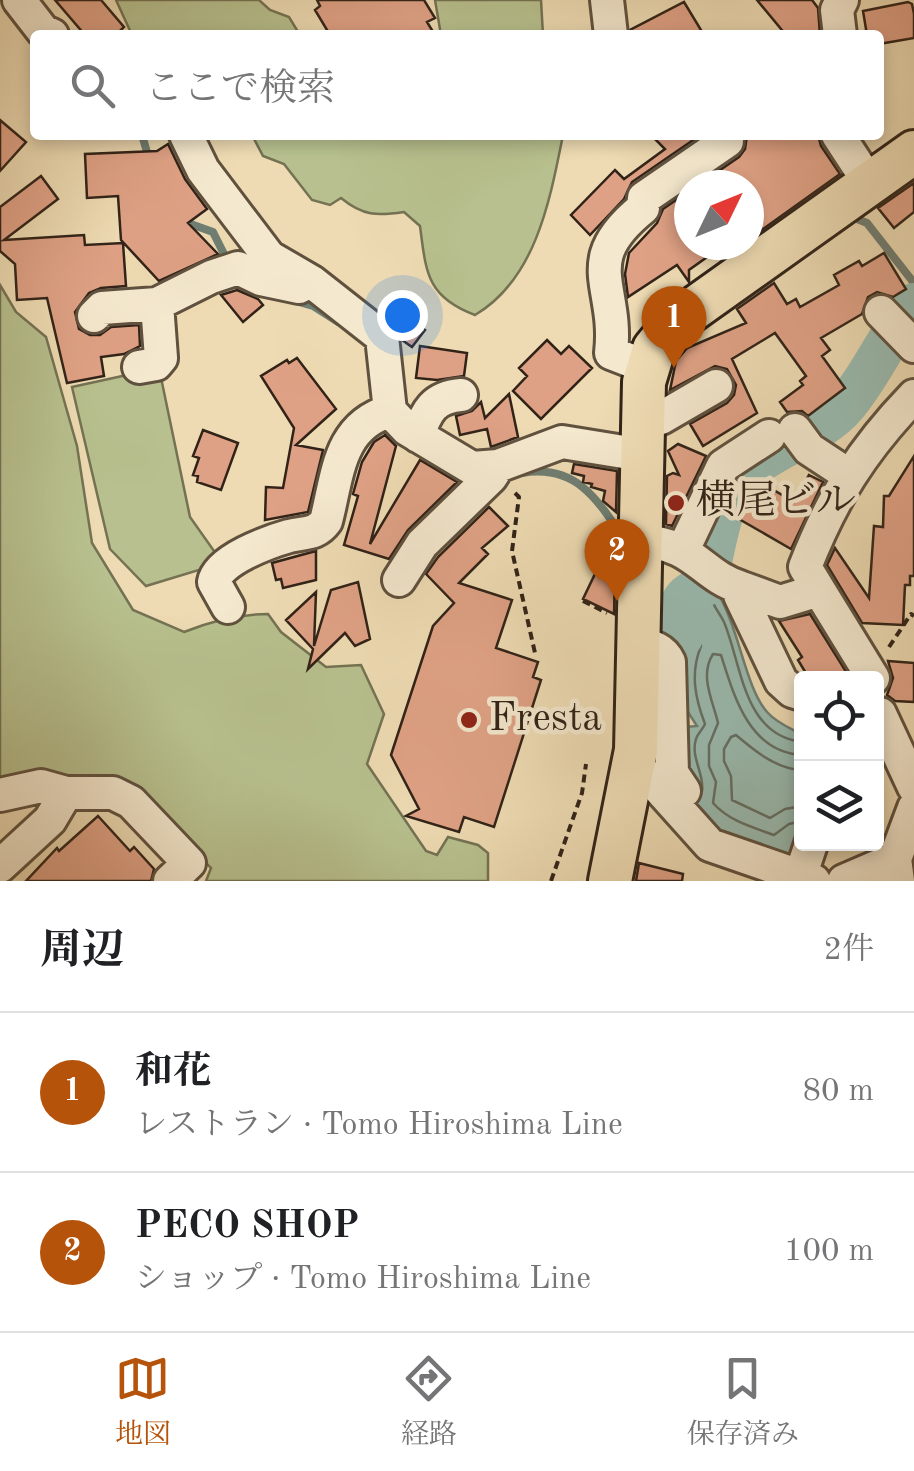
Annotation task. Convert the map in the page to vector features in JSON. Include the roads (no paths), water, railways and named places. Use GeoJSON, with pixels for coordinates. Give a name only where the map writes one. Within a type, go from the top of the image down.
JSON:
{"type":"FeatureCollection","features":[{"type":"Feature","properties":{"kind":"main road"},"geometry":{"type":"LineString","coordinates":[[610,881],[634,773],[643,435],[647,367],[654,349],[678,320],[914,152]]}},
{"type":"Feature","properties":{"kind":"street"},"geometry":{"type":"LineString","coordinates":[[19,0],[43,30]]}},
{"type":"Feature","properties":{"kind":"street"},"geometry":{"type":"LineString","coordinates":[[607,0],[610,30]]}},
{"type":"Feature","properties":{"kind":"street"},"geometry":{"type":"LineString","coordinates":[[839,30],[837,10],[842,0]]}},
{"type":"Feature","properties":{"kind":"street"},"geometry":{"type":"LineString","coordinates":[[188,140],[203,170],[269,257],[312,282],[382,337],[390,411]]}},
{"type":"Feature","properties":{"kind":"street"},"geometry":{"type":"LineString","coordinates":[[647,367],[611,353],[614,327],[602,274],[608,246],[624,223],[642,208],[644,198],[727,140]]}},
{"type":"Feature","properties":{"kind":"street"},"geometry":{"type":"LineString","coordinates":[[841,140],[870,184]]}},
{"type":"Feature","properties":{"kind":"street"},"geometry":{"type":"LineString","coordinates":[[94,316],[102,308],[157,304],[235,269],[292,288],[312,282]]}},
{"type":"Feature","properties":{"kind":"street"},"geometry":{"type":"LineString","coordinates":[[139,367],[156,364],[160,358],[157,304]]}},
{"type":"Feature","properties":{"kind":"street"},"geometry":{"type":"LineString","coordinates":[[399,580],[422,544],[496,469],[562,442],[643,435],[661,418],[716,386]]}},
{"type":"Feature","properties":{"kind":"street"},"geometry":{"type":"LineString","coordinates":[[421,428],[436,401],[461,395]]}},
{"type":"Feature","properties":{"kind":"street"},"geometry":{"type":"LineString","coordinates":[[879,666],[805,567],[824,518],[850,476],[879,433],[914,396]]}},
{"type":"Feature","properties":{"kind":"street"},"geometry":{"type":"LineString","coordinates":[[390,411],[421,428],[472,468],[496,469]]}},
{"type":"Feature","properties":{"kind":"street"},"geometry":{"type":"LineString","coordinates":[[228,608],[214,582],[218,571],[228,562],[287,536],[310,533],[322,526],[350,437],[363,422],[390,411]]}},
{"type":"Feature","properties":{"kind":"street"},"geometry":{"type":"LineString","coordinates":[[686,552],[722,466],[790,437],[850,476]]}},
{"type":"Feature","properties":{"kind":"street"},"geometry":{"type":"LineString","coordinates":[[641,542],[661,542],[686,552],[738,587],[780,602],[820,590]]}},
{"type":"Feature","properties":{"kind":"street"},"geometry":{"type":"LineString","coordinates":[[738,587],[781,681],[794,692]]}},
{"type":"Feature","properties":{"kind":"street"},"geometry":{"type":"LineString","coordinates":[[639,646],[654,646],[669,662],[672,773],[684,790]]}},
{"type":"Feature","properties":{"kind":"street"},"geometry":{"type":"LineString","coordinates":[[771,658],[761,662],[770,685],[785,705],[794,708]]}},
{"type":"Feature","properties":{"kind":"street"},"geometry":{"type":"LineString","coordinates":[[884,724],[914,787]]}},
{"type":"Feature","properties":{"kind":"street"},"geometry":{"type":"LineString","coordinates":[[634,773],[650,777],[710,845],[807,879],[810,851]]}},
{"type":"Feature","properties":{"kind":"street"},"geometry":{"type":"LineString","coordinates":[[0,795],[41,786],[66,793],[112,793],[131,802],[189,863],[170,881]]}},
{"type":"Feature","properties":{"kind":"street"},"geometry":{"type":"LineString","coordinates":[[0,866],[50,820],[66,793]]}},
{"type":"Feature","properties":{"kind":"street"},"geometry":{"type":"LineString","coordinates":[[844,881],[897,870],[914,808]]}},
{"type":"Feature","properties":{"kind":"water"},"geometry":{"type":"Polygon","coordinates":[[[728,498],[730,562],[720,597],[760,703],[775,720],[794,730],[796,851],[792,865],[721,841],[680,799],[687,769],[686,727],[697,726],[686,709],[685,648],[693,648],[684,630],[681,611],[698,551],[728,498]]]}},
{"type":"Feature","properties":{"kind":"waterway"},"geometry":{"type":"LineString","coordinates":[[143,140],[149,159]]}},
{"type":"Feature","properties":{"kind":"waterway"},"geometry":{"type":"LineString","coordinates":[[850,216],[867,223],[914,283]]}},
{"type":"Feature","properties":{"kind":"waterway"},"geometry":{"type":"LineString","coordinates":[[185,222],[213,232],[229,264]]}},
{"type":"Feature","properties":{"kind":"waterway"},"geometry":{"type":"LineString","coordinates":[[292,300],[313,306],[338,322]]}},
{"type":"Feature","properties":{"kind":"waterway"},"geometry":{"type":"LineString","coordinates":[[682,637],[681,604],[689,594],[706,585],[720,521],[733,488],[756,464],[818,428],[845,406],[914,304]]}},
{"type":"Feature","properties":{"kind":"waterway"},"geometry":{"type":"LineString","coordinates":[[522,473],[556,474],[583,487],[623,538]]}},
{"type":"Feature","properties":{"kind":"waterway"},"geometry":{"type":"LineString","coordinates":[[679,637],[677,600],[688,568]]}},
{"type":"Feature","properties":{"kind":"place","name":"和花"},"geometry":{"type":"Point","coordinates":[674,368]}},
{"type":"Feature","properties":{"kind":"place","name":"横尾ビル"},"geometry":{"type":"Point","coordinates":[676,503]}},
{"type":"Feature","properties":{"kind":"place","name":"PECO SHOP"},"geometry":{"type":"Point","coordinates":[617,601]}},
{"type":"Feature","properties":{"kind":"place","name":"Fresta"},"geometry":{"type":"Point","coordinates":[469,720]}}]}
